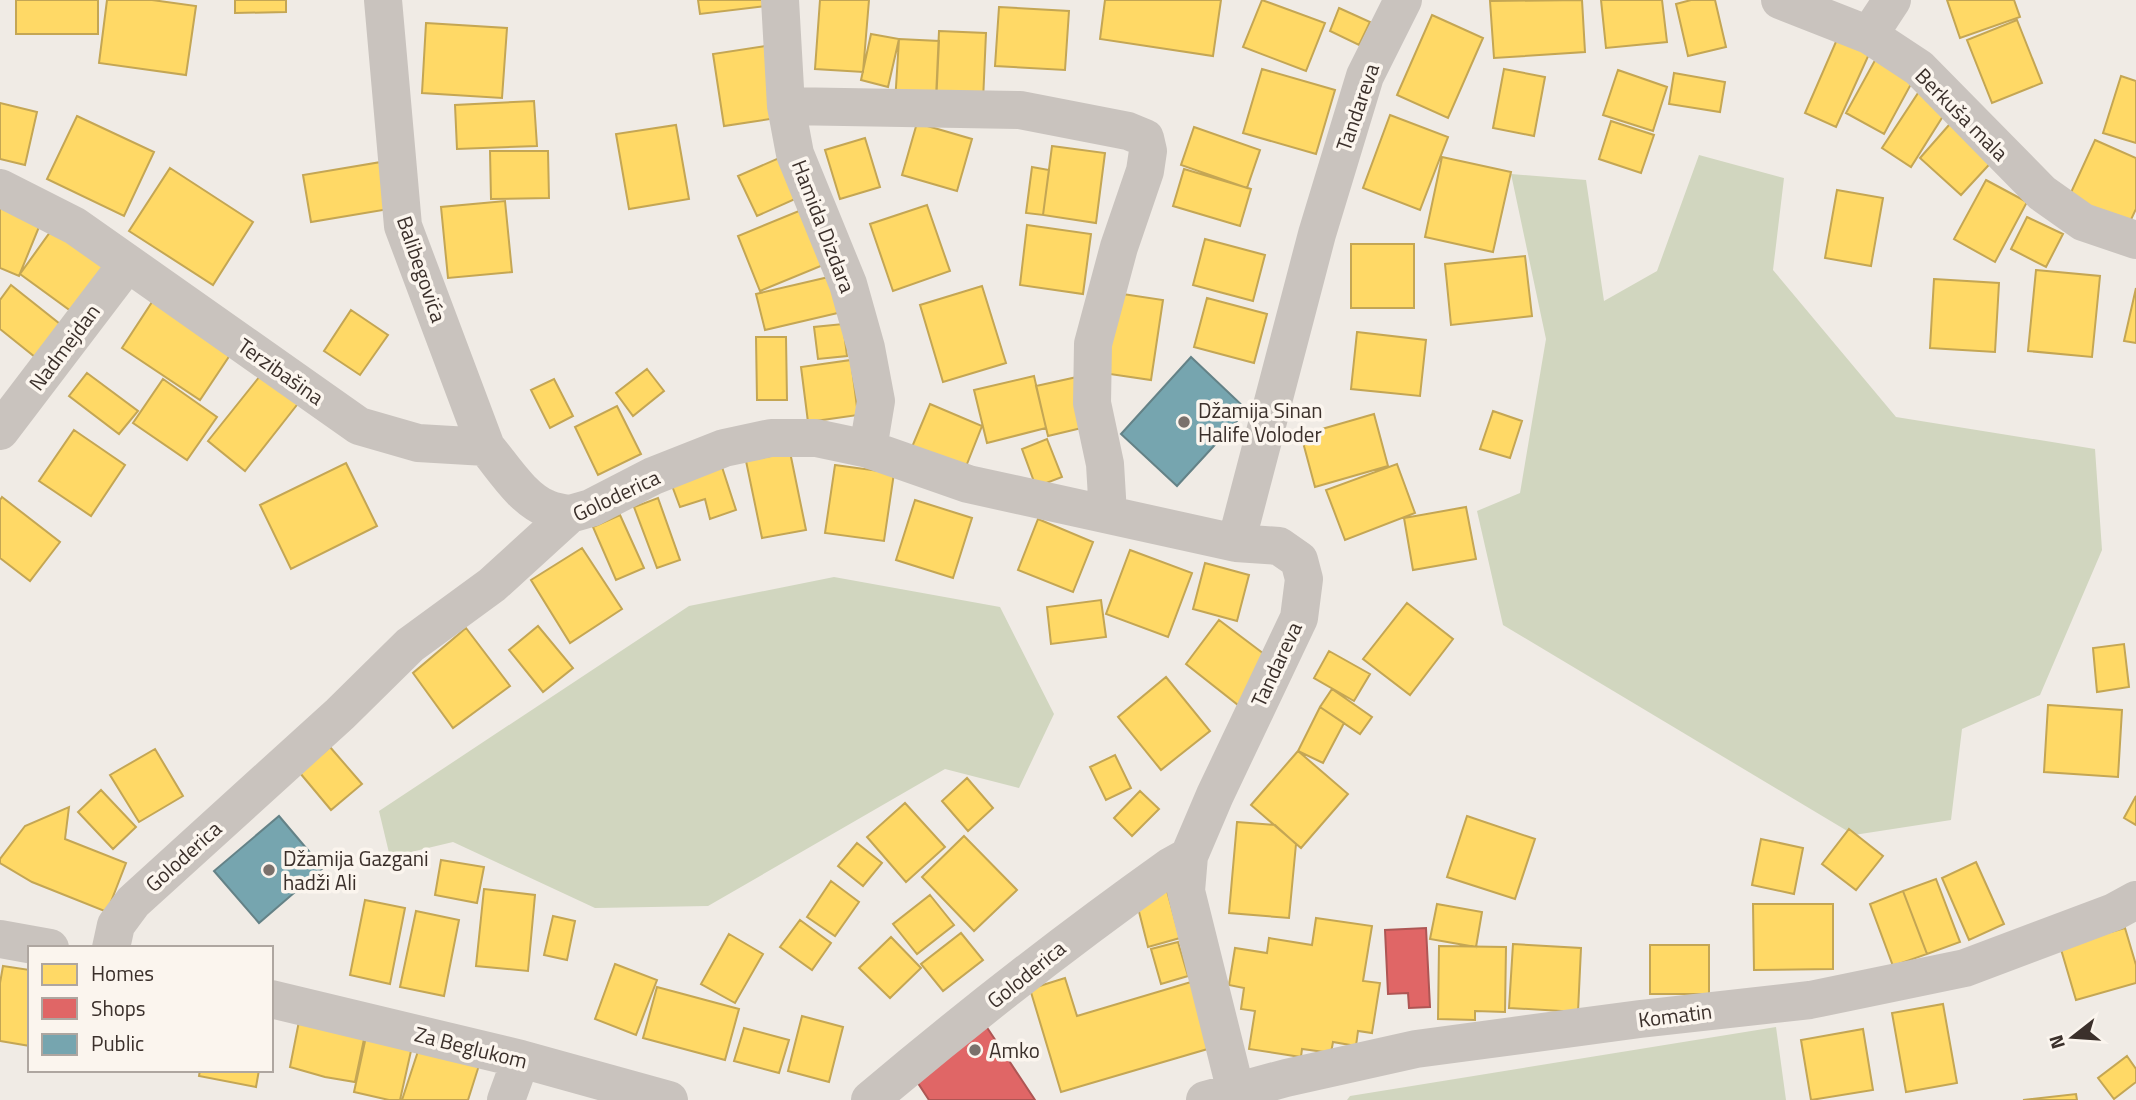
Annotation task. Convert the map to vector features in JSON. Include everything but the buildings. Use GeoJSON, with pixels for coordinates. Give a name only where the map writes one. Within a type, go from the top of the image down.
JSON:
{"type":"FeatureCollection","features":[{"type":"Feature","properties":{"kind":"street","name":"Balibegovića"},"geometry":{"type":"LineString","coordinates":[[383,0],[403,226],[485,447]]}},
{"type":"Feature","properties":{"kind":"street","name":"Hamida Dizdara"},"geometry":{"type":"LineString","coordinates":[[780,0],[786,106],[795,154],[848,284],[866,348],[876,401],[868,449]]}},
{"type":"Feature","properties":{"kind":"street","name":"Tandareva"},"geometry":{"type":"LineString","coordinates":[[1220,1096],[1186,891],[1189,856],[1299,618],[1304,579],[1299,560],[1279,546],[1236,543],[1317,234],[1365,76],[1403,0]]}},
{"type":"Feature","properties":{"kind":"street","name":"Berkuša mala"},"geometry":{"type":"LineString","coordinates":[[1780,0],[1869,35],[1919,68],[2042,193],[2083,222],[2136,240]]}},
{"type":"Feature","properties":{"kind":"street"},"geometry":{"type":"LineString","coordinates":[[1869,35],[1892,0]]}},
{"type":"Feature","properties":{"kind":"street"},"geometry":{"type":"LineString","coordinates":[[786,106],[1020,110],[1128,131],[1145,138],[1148,151],[1145,171],[1119,247],[1093,344],[1092,403],[1105,464],[1108,514]]}},
{"type":"Feature","properties":{"kind":"street","name":"Terzibašina"},"geometry":{"type":"LineString","coordinates":[[0,188],[75,226],[359,426],[418,443],[485,447]]}},
{"type":"Feature","properties":{"kind":"street","name":"Nadmejdan"},"geometry":{"type":"LineString","coordinates":[[0,431],[127,264]]}},
{"type":"Feature","properties":{"kind":"street","name":"Goloderica"},"geometry":{"type":"LineString","coordinates":[[111,946],[116,925],[133,902],[340,714],[410,645],[492,585],[570,514],[591,508],[653,476],[724,448],[771,438],[816,438],[868,449],[968,484],[1236,543]]}},
{"type":"Feature","properties":{"kind":"street"},"geometry":{"type":"LineString","coordinates":[[485,447],[531,498],[547,509],[570,514]]}},
{"type":"Feature","properties":{"kind":"street","name":"Goloderica"},"geometry":{"type":"LineString","coordinates":[[870,1100],[1050,954],[1171,866],[1189,856]]}},
{"type":"Feature","properties":{"kind":"street","name":"Komatin"},"geometry":{"type":"LineString","coordinates":[[1220,1096],[1294,1089],[1416,1049],[1640,1019],[1810,1000],[1965,968],[2114,912],[2136,900]]}},
{"type":"Feature","properties":{"kind":"street"},"geometry":{"type":"LineString","coordinates":[[1,938],[40,946]]}},
{"type":"Feature","properties":{"kind":"street","name":"Za Beglukom"},"geometry":{"type":"LineString","coordinates":[[273,999],[521,1059],[669,1100]]}},
{"type":"Feature","properties":{"kind":"street"},"geometry":{"type":"LineString","coordinates":[[506,1100],[521,1059]]}},
{"type":"Feature","properties":{"kind":"green space"},"geometry":{"type":"Polygon","coordinates":[[[1699,155],[1784,178],[1773,270],[1896,417],[2095,449],[2102,550],[2040,695],[1962,729],[1951,820],[1854,835],[1503,625],[1477,511],[1520,493],[1546,339],[1511,174],[1586,180],[1604,301],[1657,271],[1699,155]]]}},
{"type":"Feature","properties":{"kind":"green space"},"geometry":{"type":"Polygon","coordinates":[[[834,577],[1000,607],[1054,714],[1019,788],[945,769],[708,906],[595,908],[453,842],[390,857],[379,811],[689,606],[834,577]]]}},
{"type":"Feature","properties":{"kind":"green space"},"geometry":{"type":"Polygon","coordinates":[[[1776,1027],[1786,1100],[1347,1100],[1350,1096],[1776,1027]]]}},
{"type":"Feature","properties":{"kind":"place","name":"Džamija Sinan Halife Voloder"},"geometry":{"type":"Point","coordinates":[1184,422]}},
{"type":"Feature","properties":{"kind":"place","name":"Džamija Gazgani hadži Ali"},"geometry":{"type":"Point","coordinates":[269,870]}},
{"type":"Feature","properties":{"kind":"place","name":"Amko"},"geometry":{"type":"Point","coordinates":[975,1050]}}]}
